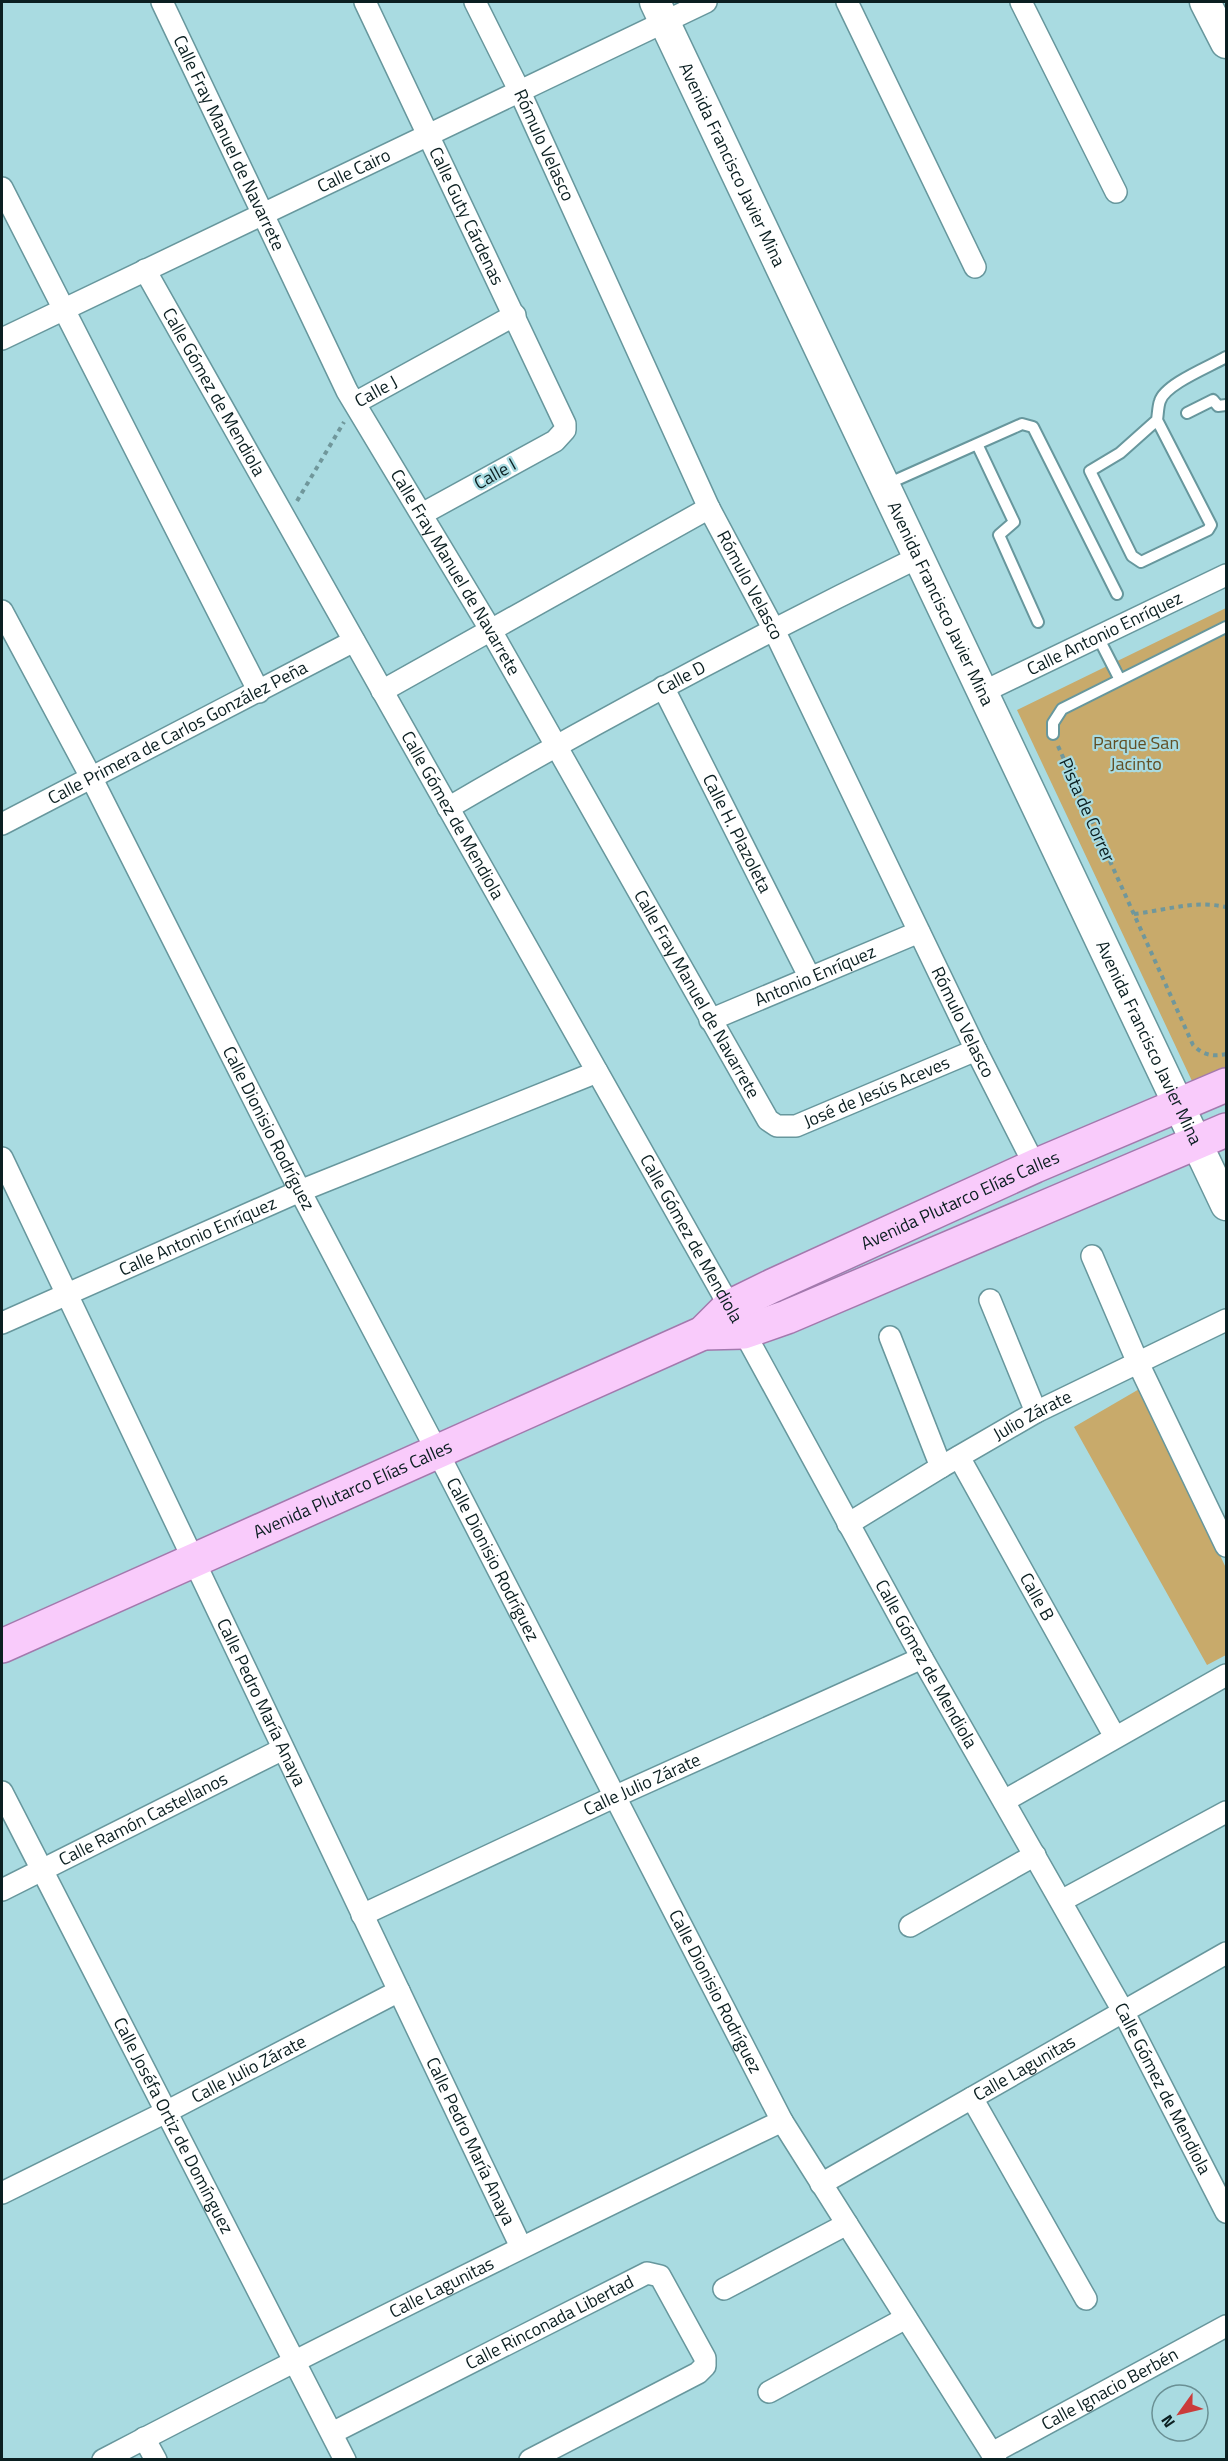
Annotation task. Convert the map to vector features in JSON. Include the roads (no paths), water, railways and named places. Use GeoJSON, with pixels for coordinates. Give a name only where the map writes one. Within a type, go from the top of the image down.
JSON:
{"type":"FeatureCollection","features":[{"type":"Feature","properties":{"kind":"main road"},"geometry":{"type":"LineString","coordinates":[[1205,2],[1227,43]]}},
{"type":"Feature","properties":{"kind":"main road","name":"Avenida Francisco Javier Mina"},"geometry":{"type":"LineString","coordinates":[[660,11],[1227,1205]]}},
{"type":"Feature","properties":{"kind":"main road","name":"Avenida Plutarco Elías Calles"},"geometry":{"type":"LineString","coordinates":[[2,1646],[193,1559],[737,1320],[1035,1166],[1227,1085]]}},
{"type":"Feature","properties":{"kind":"main road","name":"Avenida Plutarco Elías Calles"},"geometry":{"type":"LineString","coordinates":[[737,1320],[787,1317],[1227,1131]]}},
{"type":"Feature","properties":{"kind":"street","name":"Calle Fray Manuel de Navarrete"},"geometry":{"type":"LineString","coordinates":[[162,2],[262,214],[355,403],[490,629],[762,1112],[777,1126]]}},
{"type":"Feature","properties":{"kind":"street","name":"Calle Guty Cárdenas"},"geometry":{"type":"LineString","coordinates":[[365,2],[564,417],[565,430]]}},
{"type":"Feature","properties":{"kind":"street","name":"Rómulo Velasco"},"geometry":{"type":"LineString","coordinates":[[475,2],[519,90],[709,508],[773,628],[976,1050],[1035,1166]]}},
{"type":"Feature","properties":{"kind":"street","name":"Calle Cairo"},"geometry":{"type":"LineString","coordinates":[[2,339],[519,90],[660,11],[706,2]]}},
{"type":"Feature","properties":{"kind":"street"},"geometry":{"type":"LineString","coordinates":[[847,2],[975,267]]}},
{"type":"Feature","properties":{"kind":"street"},"geometry":{"type":"LineString","coordinates":[[1021,2],[1116,192]]}},
{"type":"Feature","properties":{"kind":"street"},"geometry":{"type":"LineString","coordinates":[[2,188],[259,692]]}},
{"type":"Feature","properties":{"kind":"street","name":"Calle Gómez de Mendiola"},"geometry":{"type":"LineString","coordinates":[[145,270],[737,1320],[922,1658],[1123,2011],[1227,2212]]}},
{"type":"Feature","properties":{"kind":"street","name":"Calle J"},"geometry":{"type":"LineString","coordinates":[[355,403],[515,315]]}},
{"type":"Feature","properties":{"kind":"street","name":"Calle I"},"geometry":{"type":"LineString","coordinates":[[422,514],[555,441],[565,430]]}},
{"type":"Feature","properties":{"kind":"street"},"geometry":{"type":"LineString","coordinates":[[382,691],[709,508]]}},
{"type":"Feature","properties":{"kind":"street","name":"Calle D"},"geometry":{"type":"LineString","coordinates":[[448,808],[555,746],[773,628],[919,556]]}},
{"type":"Feature","properties":{"kind":"street","name":"Calle Antonio Enríquez"},"geometry":{"type":"LineString","coordinates":[[983,692],[1227,575]]}},
{"type":"Feature","properties":{"kind":"street","name":"Calle Dionisio Rodríguez"},"geometry":{"type":"LineString","coordinates":[[2,611],[92,779],[300,1191],[437,1451],[782,2121],[994,2456]]}},
{"type":"Feature","properties":{"kind":"street","name":"Calle Primera de Carlos González Peña"},"geometry":{"type":"LineString","coordinates":[[2,824],[354,641]]}},
{"type":"Feature","properties":{"kind":"street","name":"Calle H. Plazoleta"},"geometry":{"type":"LineString","coordinates":[[663,687],[810,978]]}},
{"type":"Feature","properties":{"kind":"street","name":"Antonio Enríquez"},"geometry":{"type":"LineString","coordinates":[[710,1020],[919,932]]}},
{"type":"Feature","properties":{"kind":"street","name":"José de Jesús Aceves"},"geometry":{"type":"LineString","coordinates":[[777,1126],[796,1126],[976,1050]]}},
{"type":"Feature","properties":{"kind":"street","name":"Calle Antonio Enríquez"},"geometry":{"type":"LineString","coordinates":[[2,1323],[300,1191],[597,1072]]}},
{"type":"Feature","properties":{"kind":"street","name":"Calle Pedro María Anaya"},"geometry":{"type":"LineString","coordinates":[[2,1158],[521,2247]]}},
{"type":"Feature","properties":{"kind":"street"},"geometry":{"type":"LineString","coordinates":[[1092,1256],[1138,1363],[1227,1546]]}},
{"type":"Feature","properties":{"kind":"street"},"geometry":{"type":"LineString","coordinates":[[990,1300],[1036,1412]]}},
{"type":"Feature","properties":{"kind":"street","name":"Julio Zárate"},"geometry":{"type":"LineString","coordinates":[[848,1524],[1036,1412],[1227,1320]]}},
{"type":"Feature","properties":{"kind":"street","name":"Calle B"},"geometry":{"type":"LineString","coordinates":[[890,1337],[950,1462],[1115,1737]]}},
{"type":"Feature","properties":{"kind":"street","name":"Calle Julio Zárate"},"geometry":{"type":"LineString","coordinates":[[362,1915],[614,1797],[922,1658]]}},
{"type":"Feature","properties":{"kind":"street"},"geometry":{"type":"LineString","coordinates":[[1004,1801],[1227,1675]]}},
{"type":"Feature","properties":{"kind":"street","name":"Calle Ramón Castellanos"},"geometry":{"type":"LineString","coordinates":[[2,1890],[283,1749]]}},
{"type":"Feature","properties":{"kind":"street","name":"Calle Joséfa Ortiz de Domínguez"},"geometry":{"type":"LineString","coordinates":[[2,1792],[40,1871],[345,2460]]}},
{"type":"Feature","properties":{"kind":"street"},"geometry":{"type":"LineString","coordinates":[[1061,1901],[1226,1812]]}},
{"type":"Feature","properties":{"kind":"street"},"geometry":{"type":"LineString","coordinates":[[910,1926],[1035,1855]]}},
{"type":"Feature","properties":{"kind":"street","name":"Calle Lagunitas"},"geometry":{"type":"LineString","coordinates":[[821,2184],[1227,1953]]}},
{"type":"Feature","properties":{"kind":"street","name":"Calle Julio Zárate"},"geometry":{"type":"LineString","coordinates":[[2,2193],[166,2112],[399,1991]]}},
{"type":"Feature","properties":{"kind":"street"},"geometry":{"type":"LineString","coordinates":[[972,2098],[1086,2299]]}},
{"type":"Feature","properties":{"kind":"street","name":"Calle Lagunitas"},"geometry":{"type":"LineString","coordinates":[[102,2460],[521,2247],[782,2121]]}},
{"type":"Feature","properties":{"kind":"street"},"geometry":{"type":"LineString","coordinates":[[724,2289],[847,2224]]}},
{"type":"Feature","properties":{"kind":"street","name":"Calle Rinconada Libertad"},"geometry":{"type":"LineString","coordinates":[[332,2433],[647,2273],[660,2276],[705,2358],[705,2366],[698,2373],[530,2460]]}},
{"type":"Feature","properties":{"kind":"street"},"geometry":{"type":"LineString","coordinates":[[769,2392],[906,2318]]}},
{"type":"Feature","properties":{"kind":"street","name":"Calle Ignacio Berbén"},"geometry":{"type":"LineString","coordinates":[[994,2456],[1227,2325]]}},
{"type":"Feature","properties":{"kind":"street"},"geometry":{"type":"LineString","coordinates":[[144,2438],[156,2460]]}},
{"type":"Feature","properties":{"kind":"lane"},"geometry":{"type":"LineString","coordinates":[[1157,420],[1120,453],[1090,471],[1136,561],[1146,562],[1208,530],[1211,525],[1157,420],[1160,400],[1164,393],[1172,386],[1227,357]]}},
{"type":"Feature","properties":{"kind":"lane"},"geometry":{"type":"LineString","coordinates":[[1187,413],[1213,400],[1218,406],[1227,405]]}},
{"type":"Feature","properties":{"kind":"lane"},"geometry":{"type":"LineString","coordinates":[[885,485],[1022,424],[1033,427],[1116,594]]}},
{"type":"Feature","properties":{"kind":"lane"},"geometry":{"type":"LineString","coordinates":[[977,444],[1013,519],[1013,525],[1001,532],[999,537],[1038,621]]}},
{"type":"Feature","properties":{"kind":"lane"},"geometry":{"type":"LineString","coordinates":[[1053,734],[1053,723],[1062,709],[1119,678],[1227,627]]}},
{"type":"Feature","properties":{"kind":"lane"},"geometry":{"type":"LineString","coordinates":[[1098,637],[1119,678]]}},
{"type":"Feature","properties":{"kind":"park label","name":"Parque San Jacinto"},"geometry":{"type":"Point","coordinates":[1136,753]}}]}
